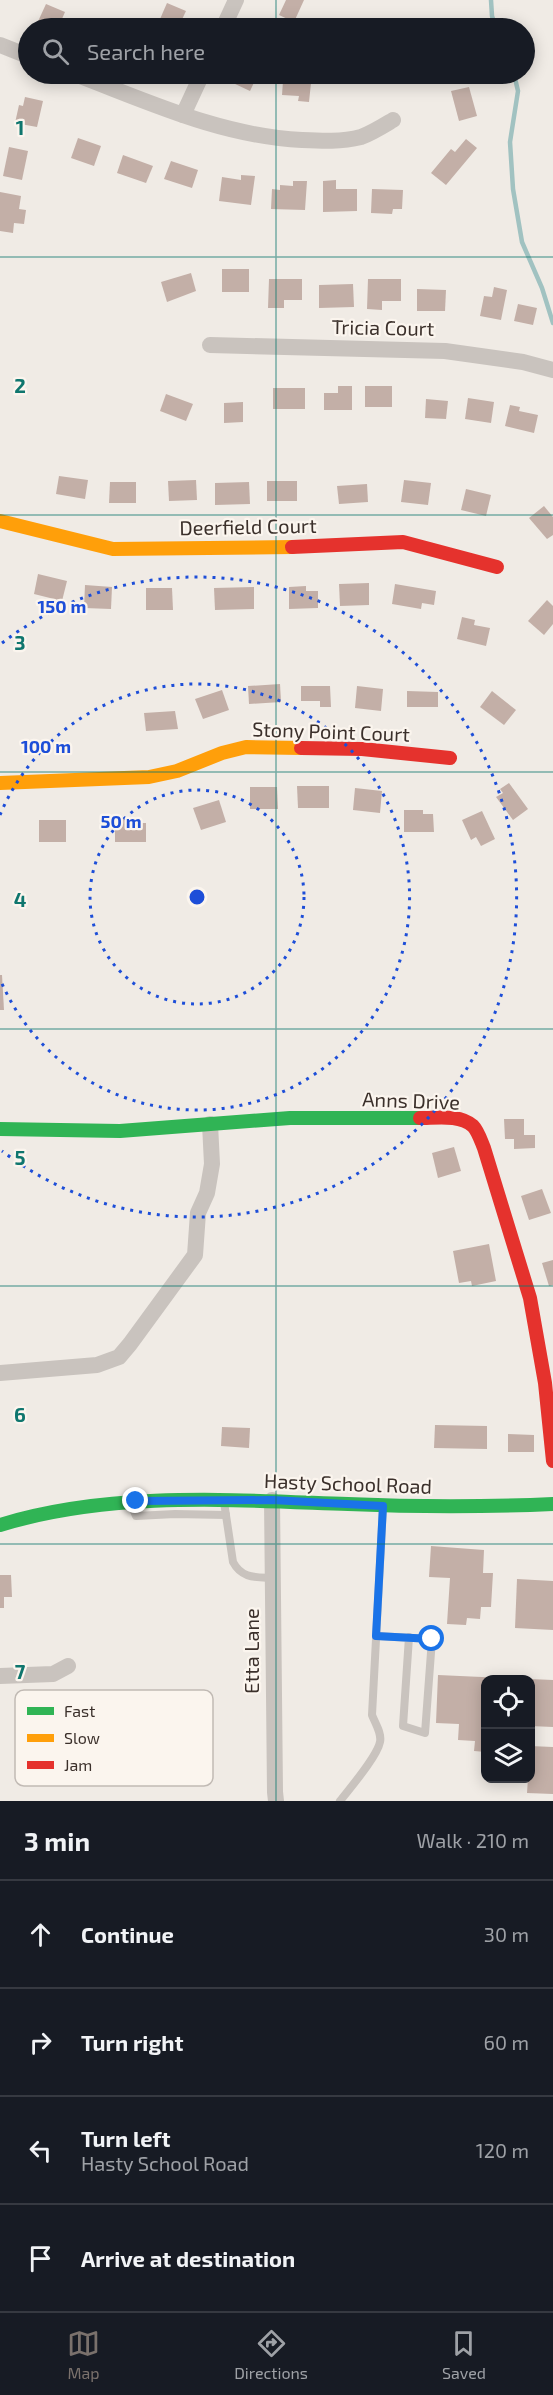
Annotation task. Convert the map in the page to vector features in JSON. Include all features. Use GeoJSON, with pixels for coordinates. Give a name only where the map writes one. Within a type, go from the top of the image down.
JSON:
{"type":"FeatureCollection","features":[{"type":"Feature","properties":{"kind":"street"},"geometry":{"type":"LineString","coordinates":[[228,18],[236,0]]}},
{"type":"Feature","properties":{"kind":"street"},"geometry":{"type":"LineString","coordinates":[[0,45],[18,52]]}},
{"type":"Feature","properties":{"kind":"street"},"geometry":{"type":"LineString","coordinates":[[101,84],[217,127],[254,136],[326,141],[363,136],[393,120]]}},
{"type":"Feature","properties":{"kind":"street"},"geometry":{"type":"LineString","coordinates":[[183,115],[197,84]]}},
{"type":"Feature","properties":{"kind":"street","name":"Tricia Court"},"geometry":{"type":"LineString","coordinates":[[210,345],[445,351],[523,362],[553,370]]}},
{"type":"Feature","properties":{"kind":"street","name":"Deerfield Court"},"geometry":{"type":"LineString","coordinates":[[0,521],[39,529],[92,547],[113,549],[265,548],[403,542],[498,567]]}},
{"type":"Feature","properties":{"kind":"street","name":"Stony Point Court"},"geometry":{"type":"LineString","coordinates":[[0,783],[148,777],[177,771],[222,753],[246,747],[362,749],[450,758]]}},
{"type":"Feature","properties":{"kind":"street","name":"Anns Drive"},"geometry":{"type":"LineString","coordinates":[[0,1129],[120,1131],[290,1118],[423,1118],[465,1121],[474,1127],[484,1148],[530,1298],[545,1383],[553,1461]]}},
{"type":"Feature","properties":{"kind":"street"},"geometry":{"type":"LineString","coordinates":[[0,1373],[97,1365],[118,1357],[130,1344],[195,1255],[198,1213],[207,1192],[211,1172],[210,1124]]}},
{"type":"Feature","properties":{"kind":"street","name":"Hasty School Road"},"geometry":{"type":"LineString","coordinates":[[0,1526],[34,1514],[132,1501],[272,1500],[383,1506],[485,1507],[553,1504]]}},
{"type":"Feature","properties":{"kind":"street","name":"Etta Lane"},"geometry":{"type":"LineString","coordinates":[[272,1500],[274,1792],[276,1801]]}},
{"type":"Feature","properties":{"kind":"street"},"geometry":{"type":"LineString","coordinates":[[0,1676],[53,1674],[68,1666]]}},
{"type":"Feature","properties":{"kind":"lane"},"geometry":{"type":"LineString","coordinates":[[132,1501],[133,1513],[136,1516],[226,1515]]}},
{"type":"Feature","properties":{"kind":"lane"},"geometry":{"type":"LineString","coordinates":[[223,1501],[233,1562],[237,1570],[246,1576],[273,1578]]}},
{"type":"Feature","properties":{"kind":"lane"},"geometry":{"type":"LineString","coordinates":[[340,1801],[380,1743],[380,1734],[372,1715],[383,1506]]}},
{"type":"Feature","properties":{"kind":"lane"},"geometry":{"type":"LineString","coordinates":[[376,1636],[432,1639],[425,1733],[403,1726],[410,1638]]}},
{"type":"Feature","properties":{"kind":"building"},"geometry":{"type":"Polygon","coordinates":[[[286,0],[304,0],[296,18],[285,18],[279,15],[286,0]]]}},
{"type":"Feature","properties":{"kind":"building"},"geometry":{"type":"Polygon","coordinates":[[[167,3],[186,11],[183,18],[160,18],[167,3]]]}},
{"type":"Feature","properties":{"kind":"building"},"geometry":{"type":"Polygon","coordinates":[[[46,4],[65,12],[62,18],[40,18],[46,4]]]}},
{"type":"Feature","properties":{"kind":"building"},"geometry":{"type":"Polygon","coordinates":[[[235,84],[253,84],[250,91],[235,84]]]}},
{"type":"Feature","properties":{"kind":"building"},"geometry":{"type":"Polygon","coordinates":[[[283,84],[311,84],[309,102],[298,101],[299,96],[282,95],[283,84]]]}},
{"type":"Feature","properties":{"kind":"building"},"geometry":{"type":"Polygon","coordinates":[[[469,87],[477,116],[459,121],[451,91],[469,87]]]}},
{"type":"Feature","properties":{"kind":"building"},"geometry":{"type":"Polygon","coordinates":[[[25,97],[43,101],[37,127],[15,123],[19,105],[23,106],[25,97]]]}},
{"type":"Feature","properties":{"kind":"building"},"geometry":{"type":"Polygon","coordinates":[[[78,138],[101,146],[94,166],[71,158],[78,138]]]}},
{"type":"Feature","properties":{"kind":"building"},"geometry":{"type":"Polygon","coordinates":[[[466,139],[477,148],[446,185],[431,173],[451,149],[455,152],[466,139]]]}},
{"type":"Feature","properties":{"kind":"building"},"geometry":{"type":"Polygon","coordinates":[[[9,147],[28,151],[22,180],[3,176],[9,147]]]}},
{"type":"Feature","properties":{"kind":"building"},"geometry":{"type":"Polygon","coordinates":[[[123,155],[153,166],[146,183],[117,173],[123,155]]]}},
{"type":"Feature","properties":{"kind":"building"},"geometry":{"type":"Polygon","coordinates":[[[171,161],[198,170],[192,188],[164,179],[171,161]]]}},
{"type":"Feature","properties":{"kind":"building"},"geometry":{"type":"Polygon","coordinates":[[[241,175],[255,176],[251,205],[219,201],[222,177],[241,180],[241,175]]]}},
{"type":"Feature","properties":{"kind":"building"},"geometry":{"type":"Polygon","coordinates":[[[336,180],[336,189],[357,189],[357,211],[323,212],[323,181],[336,180]]]}},
{"type":"Feature","properties":{"kind":"building"},"geometry":{"type":"Polygon","coordinates":[[[293,181],[307,181],[305,210],[271,209],[272,189],[280,190],[280,185],[293,186],[293,181]]]}},
{"type":"Feature","properties":{"kind":"building"},"geometry":{"type":"Polygon","coordinates":[[[372,189],[403,190],[402,209],[393,209],[392,214],[371,213],[372,189]]]}},
{"type":"Feature","properties":{"kind":"building"},"geometry":{"type":"Polygon","coordinates":[[[0,192],[21,196],[19,209],[26,210],[24,224],[14,223],[13,233],[0,231],[0,192]]]}},
{"type":"Feature","properties":{"kind":"building"},"geometry":{"type":"Polygon","coordinates":[[[222,269],[249,269],[249,292],[222,292],[222,269]]]}},
{"type":"Feature","properties":{"kind":"building"},"geometry":{"type":"Polygon","coordinates":[[[191,273],[196,291],[167,302],[161,282],[191,273]]]}},
{"type":"Feature","properties":{"kind":"building"},"geometry":{"type":"Polygon","coordinates":[[[269,279],[302,279],[302,300],[284,300],[284,308],[268,308],[269,279]]]}},
{"type":"Feature","properties":{"kind":"building"},"geometry":{"type":"Polygon","coordinates":[[[368,279],[401,279],[401,301],[382,301],[382,310],[367,309],[368,279]]]}},
{"type":"Feature","properties":{"kind":"building"},"geometry":{"type":"Polygon","coordinates":[[[353,284],[354,307],[319,308],[319,285],[353,284]]]}},
{"type":"Feature","properties":{"kind":"building"},"geometry":{"type":"Polygon","coordinates":[[[494,287],[507,290],[501,320],[480,316],[484,296],[492,297],[494,287]]]}},
{"type":"Feature","properties":{"kind":"building"},"geometry":{"type":"Polygon","coordinates":[[[417,289],[446,290],[445,311],[417,311],[417,289]]]}},
{"type":"Feature","properties":{"kind":"building"},"geometry":{"type":"Polygon","coordinates":[[[518,304],[537,308],[533,325],[514,321],[518,304]]]}},
{"type":"Feature","properties":{"kind":"building"},"geometry":{"type":"Polygon","coordinates":[[[338,386],[352,386],[352,410],[324,410],[324,393],[338,393],[338,386]]]}},
{"type":"Feature","properties":{"kind":"building"},"geometry":{"type":"Polygon","coordinates":[[[365,386],[392,386],[392,407],[365,407],[365,386]]]}},
{"type":"Feature","properties":{"kind":"building"},"geometry":{"type":"Polygon","coordinates":[[[273,388],[305,388],[305,409],[273,409],[273,388]]]}},
{"type":"Feature","properties":{"kind":"building"},"geometry":{"type":"Polygon","coordinates":[[[166,394],[193,404],[186,421],[160,411],[166,394]]]}},
{"type":"Feature","properties":{"kind":"building"},"geometry":{"type":"Polygon","coordinates":[[[468,398],[494,402],[491,423],[465,419],[468,398]]]}},
{"type":"Feature","properties":{"kind":"building"},"geometry":{"type":"Polygon","coordinates":[[[426,399],[448,401],[446,419],[425,418],[426,399]]]}},
{"type":"Feature","properties":{"kind":"building"},"geometry":{"type":"Polygon","coordinates":[[[243,402],[243,422],[224,423],[224,403],[243,402]]]}},
{"type":"Feature","properties":{"kind":"building"},"geometry":{"type":"Polygon","coordinates":[[[510,405],[520,407],[519,411],[538,415],[534,433],[505,426],[510,405]]]}},
{"type":"Feature","properties":{"kind":"building"},"geometry":{"type":"Polygon","coordinates":[[[59,476],[88,480],[85,499],[56,494],[59,476]]]}},
{"type":"Feature","properties":{"kind":"building"},"geometry":{"type":"Polygon","coordinates":[[[196,480],[197,500],[169,501],[168,481],[196,480]]]}},
{"type":"Feature","properties":{"kind":"building"},"geometry":{"type":"Polygon","coordinates":[[[404,480],[431,483],[428,505],[401,502],[404,480]]]}},
{"type":"Feature","properties":{"kind":"building"},"geometry":{"type":"Polygon","coordinates":[[[267,481],[297,481],[297,501],[267,501],[267,481]]]}},
{"type":"Feature","properties":{"kind":"building"},"geometry":{"type":"Polygon","coordinates":[[[110,482],[136,482],[136,503],[109,503],[110,482]]]}},
{"type":"Feature","properties":{"kind":"building"},"geometry":{"type":"Polygon","coordinates":[[[249,482],[250,504],[215,505],[215,483],[249,482]]]}},
{"type":"Feature","properties":{"kind":"building"},"geometry":{"type":"Polygon","coordinates":[[[367,484],[368,502],[339,504],[337,486],[367,484]]]}},
{"type":"Feature","properties":{"kind":"building"},"geometry":{"type":"Polygon","coordinates":[[[466,489],[491,495],[486,516],[461,510],[466,489]]]}},
{"type":"Feature","properties":{"kind":"building"},"geometry":{"type":"Polygon","coordinates":[[[544,506],[553,517],[553,535],[547,539],[529,518],[544,506]]]}},
{"type":"Feature","properties":{"kind":"building"},"geometry":{"type":"Polygon","coordinates":[[[38,574],[67,581],[62,601],[34,594],[38,574]]]}},
{"type":"Feature","properties":{"kind":"building"},"geometry":{"type":"Polygon","coordinates":[[[369,583],[369,605],[340,606],[339,584],[369,583]]]}},
{"type":"Feature","properties":{"kind":"building"},"geometry":{"type":"Polygon","coordinates":[[[395,584],[436,591],[434,605],[422,603],[421,609],[392,604],[395,584]]]}},
{"type":"Feature","properties":{"kind":"building"},"geometry":{"type":"Polygon","coordinates":[[[85,585],[112,587],[111,609],[84,608],[85,585]]]}},
{"type":"Feature","properties":{"kind":"building"},"geometry":{"type":"Polygon","coordinates":[[[306,586],[306,591],[318,591],[318,608],[289,609],[289,587],[306,586]]]}},
{"type":"Feature","properties":{"kind":"building"},"geometry":{"type":"Polygon","coordinates":[[[254,587],[254,609],[215,610],[214,588],[254,587]]]}},
{"type":"Feature","properties":{"kind":"building"},"geometry":{"type":"Polygon","coordinates":[[[146,588],[172,588],[173,610],[146,610],[146,588]]]}},
{"type":"Feature","properties":{"kind":"building"},"geometry":{"type":"Polygon","coordinates":[[[547,600],[553,606],[553,624],[544,635],[528,621],[547,600]]]}},
{"type":"Feature","properties":{"kind":"building"},"geometry":{"type":"Polygon","coordinates":[[[462,617],[475,620],[474,625],[490,628],[486,646],[457,639],[462,617]]]}},
{"type":"Feature","properties":{"kind":"building"},"geometry":{"type":"Polygon","coordinates":[[[280,684],[281,702],[249,704],[248,686],[280,684]]]}},
{"type":"Feature","properties":{"kind":"building"},"geometry":{"type":"Polygon","coordinates":[[[301,686],[330,686],[331,707],[320,707],[320,701],[301,701],[301,686]]]}},
{"type":"Feature","properties":{"kind":"building"},"geometry":{"type":"Polygon","coordinates":[[[357,686],[383,689],[381,711],[355,708],[357,686]]]}},
{"type":"Feature","properties":{"kind":"building"},"geometry":{"type":"Polygon","coordinates":[[[222,690],[229,710],[203,719],[195,699],[222,690]]]}},
{"type":"Feature","properties":{"kind":"building"},"geometry":{"type":"Polygon","coordinates":[[[407,691],[438,692],[438,707],[407,707],[407,691]]]}},
{"type":"Feature","properties":{"kind":"building"},"geometry":{"type":"Polygon","coordinates":[[[492,691],[516,710],[504,725],[480,707],[492,691]]]}},
{"type":"Feature","properties":{"kind":"building"},"geometry":{"type":"Polygon","coordinates":[[[175,711],[178,729],[146,731],[144,713],[175,711]]]}},
{"type":"Feature","properties":{"kind":"building"},"geometry":{"type":"Polygon","coordinates":[[[509,783],[528,809],[513,820],[496,797],[503,793],[500,789],[509,783]]]}},
{"type":"Feature","properties":{"kind":"building"},"geometry":{"type":"Polygon","coordinates":[[[297,786],[329,786],[329,808],[298,808],[297,786]]]}},
{"type":"Feature","properties":{"kind":"building"},"geometry":{"type":"Polygon","coordinates":[[[250,787],[277,787],[278,809],[250,809],[250,787]]]}},
{"type":"Feature","properties":{"kind":"building"},"geometry":{"type":"Polygon","coordinates":[[[355,788],[382,791],[380,813],[353,810],[355,788]]]}},
{"type":"Feature","properties":{"kind":"building"},"geometry":{"type":"Polygon","coordinates":[[[219,800],[226,822],[201,830],[193,808],[219,800]]]}},
{"type":"Feature","properties":{"kind":"building"},"geometry":{"type":"Polygon","coordinates":[[[404,810],[423,810],[423,814],[433,814],[434,832],[404,832],[404,810]]]}},
{"type":"Feature","properties":{"kind":"building"},"geometry":{"type":"Polygon","coordinates":[[[482,811],[495,839],[481,846],[476,837],[471,840],[462,820],[482,811]]]}},
{"type":"Feature","properties":{"kind":"building"},"geometry":{"type":"Polygon","coordinates":[[[115,818],[136,818],[136,823],[146,823],[146,842],[115,842],[115,818]]]}},
{"type":"Feature","properties":{"kind":"building"},"geometry":{"type":"Polygon","coordinates":[[[39,820],[66,820],[66,842],[39,842],[39,820]]]}},
{"type":"Feature","properties":{"kind":"building"},"geometry":{"type":"Polygon","coordinates":[[[0,975],[2,975],[4,1010],[0,1010],[0,975]]]}},
{"type":"Feature","properties":{"kind":"building"},"geometry":{"type":"Polygon","coordinates":[[[504,1119],[524,1119],[524,1135],[535,1135],[535,1148],[514,1149],[514,1139],[505,1139],[504,1119]]]}},
{"type":"Feature","properties":{"kind":"building"},"geometry":{"type":"Polygon","coordinates":[[[454,1147],[461,1171],[438,1178],[432,1153],[454,1147]]]}},
{"type":"Feature","properties":{"kind":"building"},"geometry":{"type":"Polygon","coordinates":[[[542,1189],[551,1213],[529,1220],[521,1196],[542,1189]]]}},
{"type":"Feature","properties":{"kind":"building"},"geometry":{"type":"Polygon","coordinates":[[[489,1244],[496,1281],[472,1286],[471,1281],[459,1283],[453,1251],[489,1244]]]}},
{"type":"Feature","properties":{"kind":"building"},"geometry":{"type":"Polygon","coordinates":[[[553,1260],[553,1285],[549,1286],[542,1263],[553,1260]]]}},
{"type":"Feature","properties":{"kind":"building"},"geometry":{"type":"Polygon","coordinates":[[[435,1425],[487,1426],[487,1449],[434,1448],[435,1425]]]}},
{"type":"Feature","properties":{"kind":"building"},"geometry":{"type":"Polygon","coordinates":[[[222,1427],[250,1428],[249,1448],[221,1446],[222,1427]]]}},
{"type":"Feature","properties":{"kind":"building"},"geometry":{"type":"Polygon","coordinates":[[[508,1434],[534,1435],[534,1452],[508,1452],[508,1434]]]}},
{"type":"Feature","properties":{"kind":"building"},"geometry":{"type":"Polygon","coordinates":[[[431,1546],[484,1550],[483,1573],[493,1573],[491,1607],[481,1607],[480,1619],[467,1618],[466,1625],[447,1624],[450,1578],[429,1577],[431,1546]]]}},
{"type":"Feature","properties":{"kind":"building"},"geometry":{"type":"Polygon","coordinates":[[[0,1575],[11,1575],[12,1597],[4,1597],[4,1608],[0,1608],[0,1575]]]}},
{"type":"Feature","properties":{"kind":"building"},"geometry":{"type":"Polygon","coordinates":[[[517,1579],[553,1581],[553,1630],[515,1628],[517,1579]]]}},
{"type":"Feature","properties":{"kind":"building"},"geometry":{"type":"Polygon","coordinates":[[[438,1675],[481,1677],[481,1752],[474,1751],[475,1741],[458,1740],[459,1724],[436,1723],[438,1675]]]}},
{"type":"Feature","properties":{"kind":"building"},"geometry":{"type":"Polygon","coordinates":[[[535,1679],[553,1680],[553,1727],[535,1726],[535,1679]]]}},
{"type":"Feature","properties":{"kind":"building"},"geometry":{"type":"Polygon","coordinates":[[[535,1746],[553,1747],[553,1794],[527,1793],[528,1783],[535,1783],[535,1746]]]}},
{"type":"Feature","properties":{"kind":"waterway"},"geometry":{"type":"LineString","coordinates":[[491,0],[493,18]]}},
{"type":"Feature","properties":{"kind":"waterway"},"geometry":{"type":"LineString","coordinates":[[516,84],[518,91],[510,142],[513,189],[522,242],[542,288],[553,323]]}},
{"type":"Feature","properties":{"kind":"traffic: fast"},"geometry":{"type":"LineString","coordinates":[[0,1129],[120,1131],[290,1118],[420,1118]]}},
{"type":"Feature","properties":{"kind":"traffic: fast"},"geometry":{"type":"LineString","coordinates":[[0,1525],[42,1514],[85,1507],[172,1500],[425,1506],[553,1504]]}},
{"type":"Feature","properties":{"kind":"traffic: slow"},"geometry":{"type":"LineString","coordinates":[[0,521],[113,549],[292,547]]}},
{"type":"Feature","properties":{"kind":"traffic: slow"},"geometry":{"type":"LineString","coordinates":[[0,783],[149,777],[177,771],[222,753],[246,747],[301,748]]}},
{"type":"Feature","properties":{"kind":"traffic: jam"},"geometry":{"type":"LineString","coordinates":[[292,547],[403,542],[497,567]]}},
{"type":"Feature","properties":{"kind":"traffic: jam"},"geometry":{"type":"LineString","coordinates":[[301,748],[362,749],[450,758]]}},
{"type":"Feature","properties":{"kind":"traffic: jam"},"geometry":{"type":"LineString","coordinates":[[420,1118],[448,1118],[468,1122],[473,1126],[484,1148],[530,1298],[545,1383],[553,1461]]}},
{"type":"Feature","properties":{"kind":"route"},"geometry":{"type":"LineString","coordinates":[[136,1501],[272,1500],[383,1506],[376,1636],[432,1639]]}}]}
